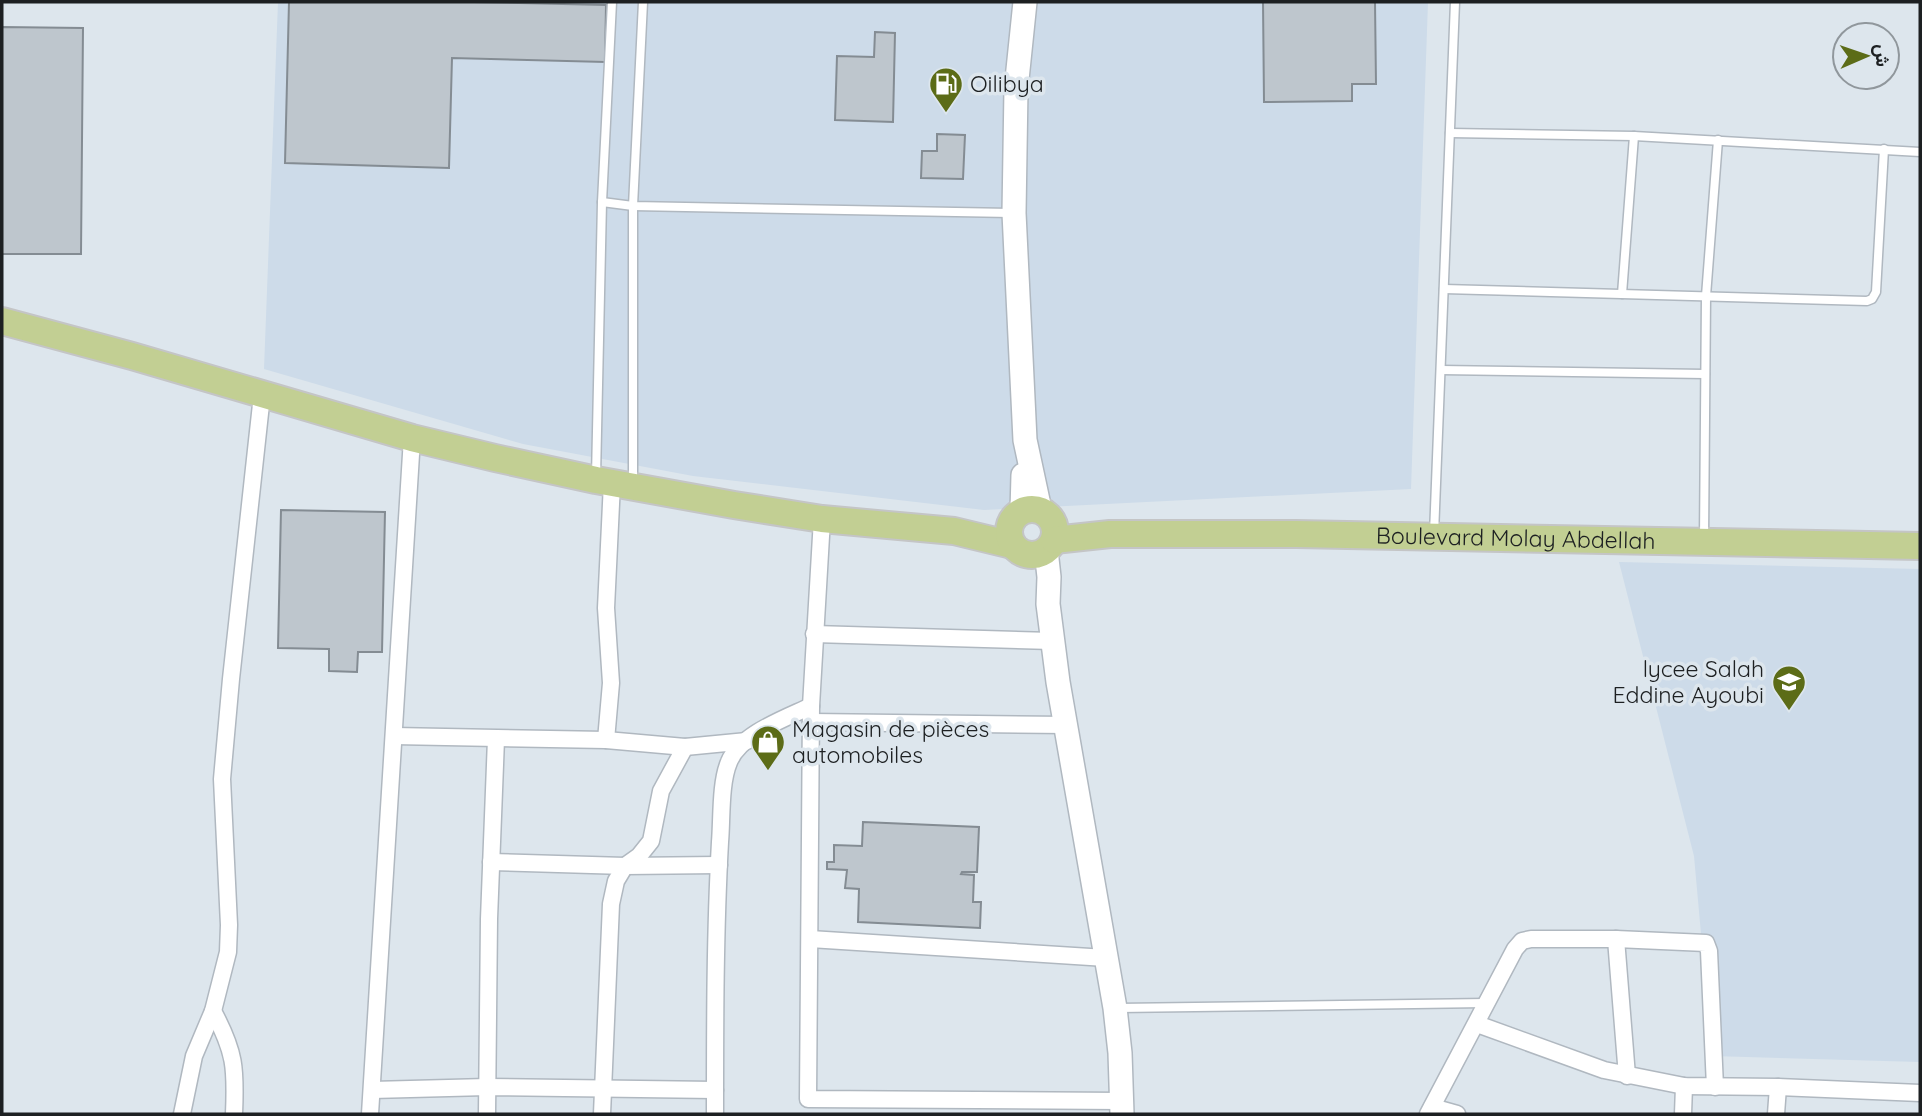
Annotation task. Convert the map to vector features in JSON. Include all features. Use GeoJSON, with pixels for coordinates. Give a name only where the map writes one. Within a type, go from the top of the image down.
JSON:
{"type":"FeatureCollection","features":[{"type":"Feature","properties":{"kind":"main road"},"geometry":{"type":"LineString","coordinates":[[1025,2],[1016,89],[1014,213],[1025,440],[1033,532],[1048,604],[1052,641],[1115,1008],[1122,1107]]}},
{"type":"Feature","properties":{"kind":"main road","name":"Boulevard Molay Abdellah"},"geometry":{"type":"LineString","coordinates":[[2,321],[132,356],[412,439],[613,483],[734,506],[822,519],[954,531],[1920,546]]}},
{"type":"Feature","properties":{"kind":"street"},"geometry":{"type":"LineString","coordinates":[[181,1114],[194,1056],[213,1011],[228,952],[222,779],[262,395]]}},
{"type":"Feature","properties":{"kind":"street"},"geometry":{"type":"LineString","coordinates":[[370,1114],[412,439]]}},
{"type":"Feature","properties":{"kind":"street"},"geometry":{"type":"LineString","coordinates":[[606,740],[611,683],[606,608],[613,483]]}},
{"type":"Feature","properties":{"kind":"street"},"geometry":{"type":"LineString","coordinates":[[822,519],[811,714],[808,1106],[1122,1107]]}},
{"type":"Feature","properties":{"kind":"street"},"geometry":{"type":"LineString","coordinates":[[814,634],[1052,641]]}},
{"type":"Feature","properties":{"kind":"street"},"geometry":{"type":"LineString","coordinates":[[715,1114],[719,865],[723,808],[729,761],[747,741],[771,724],[811,714],[1067,725]]}},
{"type":"Feature","properties":{"kind":"street"},"geometry":{"type":"LineString","coordinates":[[394,736],[606,740],[685,747],[747,741]]}},
{"type":"Feature","properties":{"kind":"street"},"geometry":{"type":"LineString","coordinates":[[487,1114],[496,740]]}},
{"type":"Feature","properties":{"kind":"street"},"geometry":{"type":"LineString","coordinates":[[602,1114],[611,905],[616,881],[625,866],[639,856],[651,841],[661,791],[685,747]]}},
{"type":"Feature","properties":{"kind":"street"},"geometry":{"type":"LineString","coordinates":[[491,862],[625,866],[719,865]]}},
{"type":"Feature","properties":{"kind":"street"},"geometry":{"type":"LineString","coordinates":[[810,939],[1106,958]]}},
{"type":"Feature","properties":{"kind":"street"},"geometry":{"type":"LineString","coordinates":[[1616,939],[1627,1076]]}},
{"type":"Feature","properties":{"kind":"street"},"geometry":{"type":"LineString","coordinates":[[1457,1114],[1430,1111],[1515,949],[1522,941],[1616,939],[1706,943],[1709,951],[1715,1087]]}},
{"type":"Feature","properties":{"kind":"street"},"geometry":{"type":"LineString","coordinates":[[213,1011],[228,1038],[236,1074],[234,1114]]}},
{"type":"Feature","properties":{"kind":"street"},"geometry":{"type":"LineString","coordinates":[[1477,1024],[1604,1070],[1685,1086],[1920,1093]]}},
{"type":"Feature","properties":{"kind":"street"},"geometry":{"type":"LineString","coordinates":[[1684,1114],[1685,1086]]}},
{"type":"Feature","properties":{"kind":"street"},"geometry":{"type":"LineString","coordinates":[[372,1090],[488,1087],[715,1090]]}},
{"type":"Feature","properties":{"kind":"street"},"geometry":{"type":"LineString","coordinates":[[1776,1114],[1778,1087]]}},
{"type":"Feature","properties":{"kind":"lane"},"geometry":{"type":"LineString","coordinates":[[612,2],[602,202],[613,483]]}},
{"type":"Feature","properties":{"kind":"lane"},"geometry":{"type":"LineString","coordinates":[[613,483],[634,206],[642,2]]}},
{"type":"Feature","properties":{"kind":"lane"},"geometry":{"type":"LineString","coordinates":[[1434,537],[1455,2]]}},
{"type":"Feature","properties":{"kind":"lane"},"geometry":{"type":"LineString","coordinates":[[1450,133],[1634,136],[1920,152]]}},
{"type":"Feature","properties":{"kind":"lane"},"geometry":{"type":"LineString","coordinates":[[1622,294],[1634,136]]}},
{"type":"Feature","properties":{"kind":"lane"},"geometry":{"type":"LineString","coordinates":[[1704,542],[1706,296],[1718,140]]}},
{"type":"Feature","properties":{"kind":"lane"},"geometry":{"type":"LineString","coordinates":[[1444,289],[1867,301],[1872,299],[1876,292],[1884,149]]}},
{"type":"Feature","properties":{"kind":"lane"},"geometry":{"type":"LineString","coordinates":[[602,202],[634,206],[1014,213]]}},
{"type":"Feature","properties":{"kind":"lane"},"geometry":{"type":"LineString","coordinates":[[1441,370],[1705,374]]}},
{"type":"Feature","properties":{"kind":"lane"},"geometry":{"type":"LineString","coordinates":[[1115,1008],[1489,1003]]}},
{"type":"Feature","properties":{"kind":"shaded area"},"geometry":{"type":"Polygon","coordinates":[[[278,2],[1428,2],[1411,489],[984,510],[693,476],[523,444],[264,369],[278,2]]]}},
{"type":"Feature","properties":{"kind":"shaded area","name":"lycee Salah Eddine Ayoubi"},"geometry":{"type":"Polygon","coordinates":[[[1619,562],[1920,569],[1920,1062],[1712,1056],[1694,856],[1619,562]]]}},
{"type":"Feature","properties":{"kind":"building"},"geometry":{"type":"Polygon","coordinates":[[[289,2],[606,5],[605,62],[452,58],[449,168],[285,163],[289,2]]]}},
{"type":"Feature","properties":{"kind":"building"},"geometry":{"type":"Polygon","coordinates":[[[1263,2],[1375,2],[1376,84],[1352,84],[1352,101],[1264,102],[1263,2]]]}},
{"type":"Feature","properties":{"kind":"building"},"geometry":{"type":"Polygon","coordinates":[[[2,27],[83,28],[81,254],[2,254],[2,27]]]}},
{"type":"Feature","properties":{"kind":"building"},"geometry":{"type":"Polygon","coordinates":[[[875,32],[895,33],[893,122],[835,120],[837,56],[874,57],[875,32]]]}},
{"type":"Feature","properties":{"kind":"building"},"geometry":{"type":"Polygon","coordinates":[[[937,134],[965,135],[963,179],[921,178],[922,151],[937,151],[937,134]]]}},
{"type":"Feature","properties":{"kind":"building"},"geometry":{"type":"Polygon","coordinates":[[[281,510],[385,512],[382,652],[358,652],[357,672],[329,671],[329,649],[278,648],[281,510]]]}},
{"type":"Feature","properties":{"kind":"building"},"geometry":{"type":"Polygon","coordinates":[[[863,822],[979,827],[977,872],[961,874],[974,875],[973,902],[981,902],[980,928],[858,922],[859,889],[845,888],[847,870],[827,869],[827,862],[834,862],[834,845],[862,846],[863,822]]]}},
{"type":"Feature","properties":{"kind":"place","name":"Oilibya"},"geometry":{"type":"Point","coordinates":[946,114]}},
{"type":"Feature","properties":{"kind":"place","name":"lycee Salah Eddine Ayoubi"},"geometry":{"type":"Point","coordinates":[1789,712]}},
{"type":"Feature","properties":{"kind":"place","name":"Magasin de pièces automobiles"},"geometry":{"type":"Point","coordinates":[768,772]}}]}
